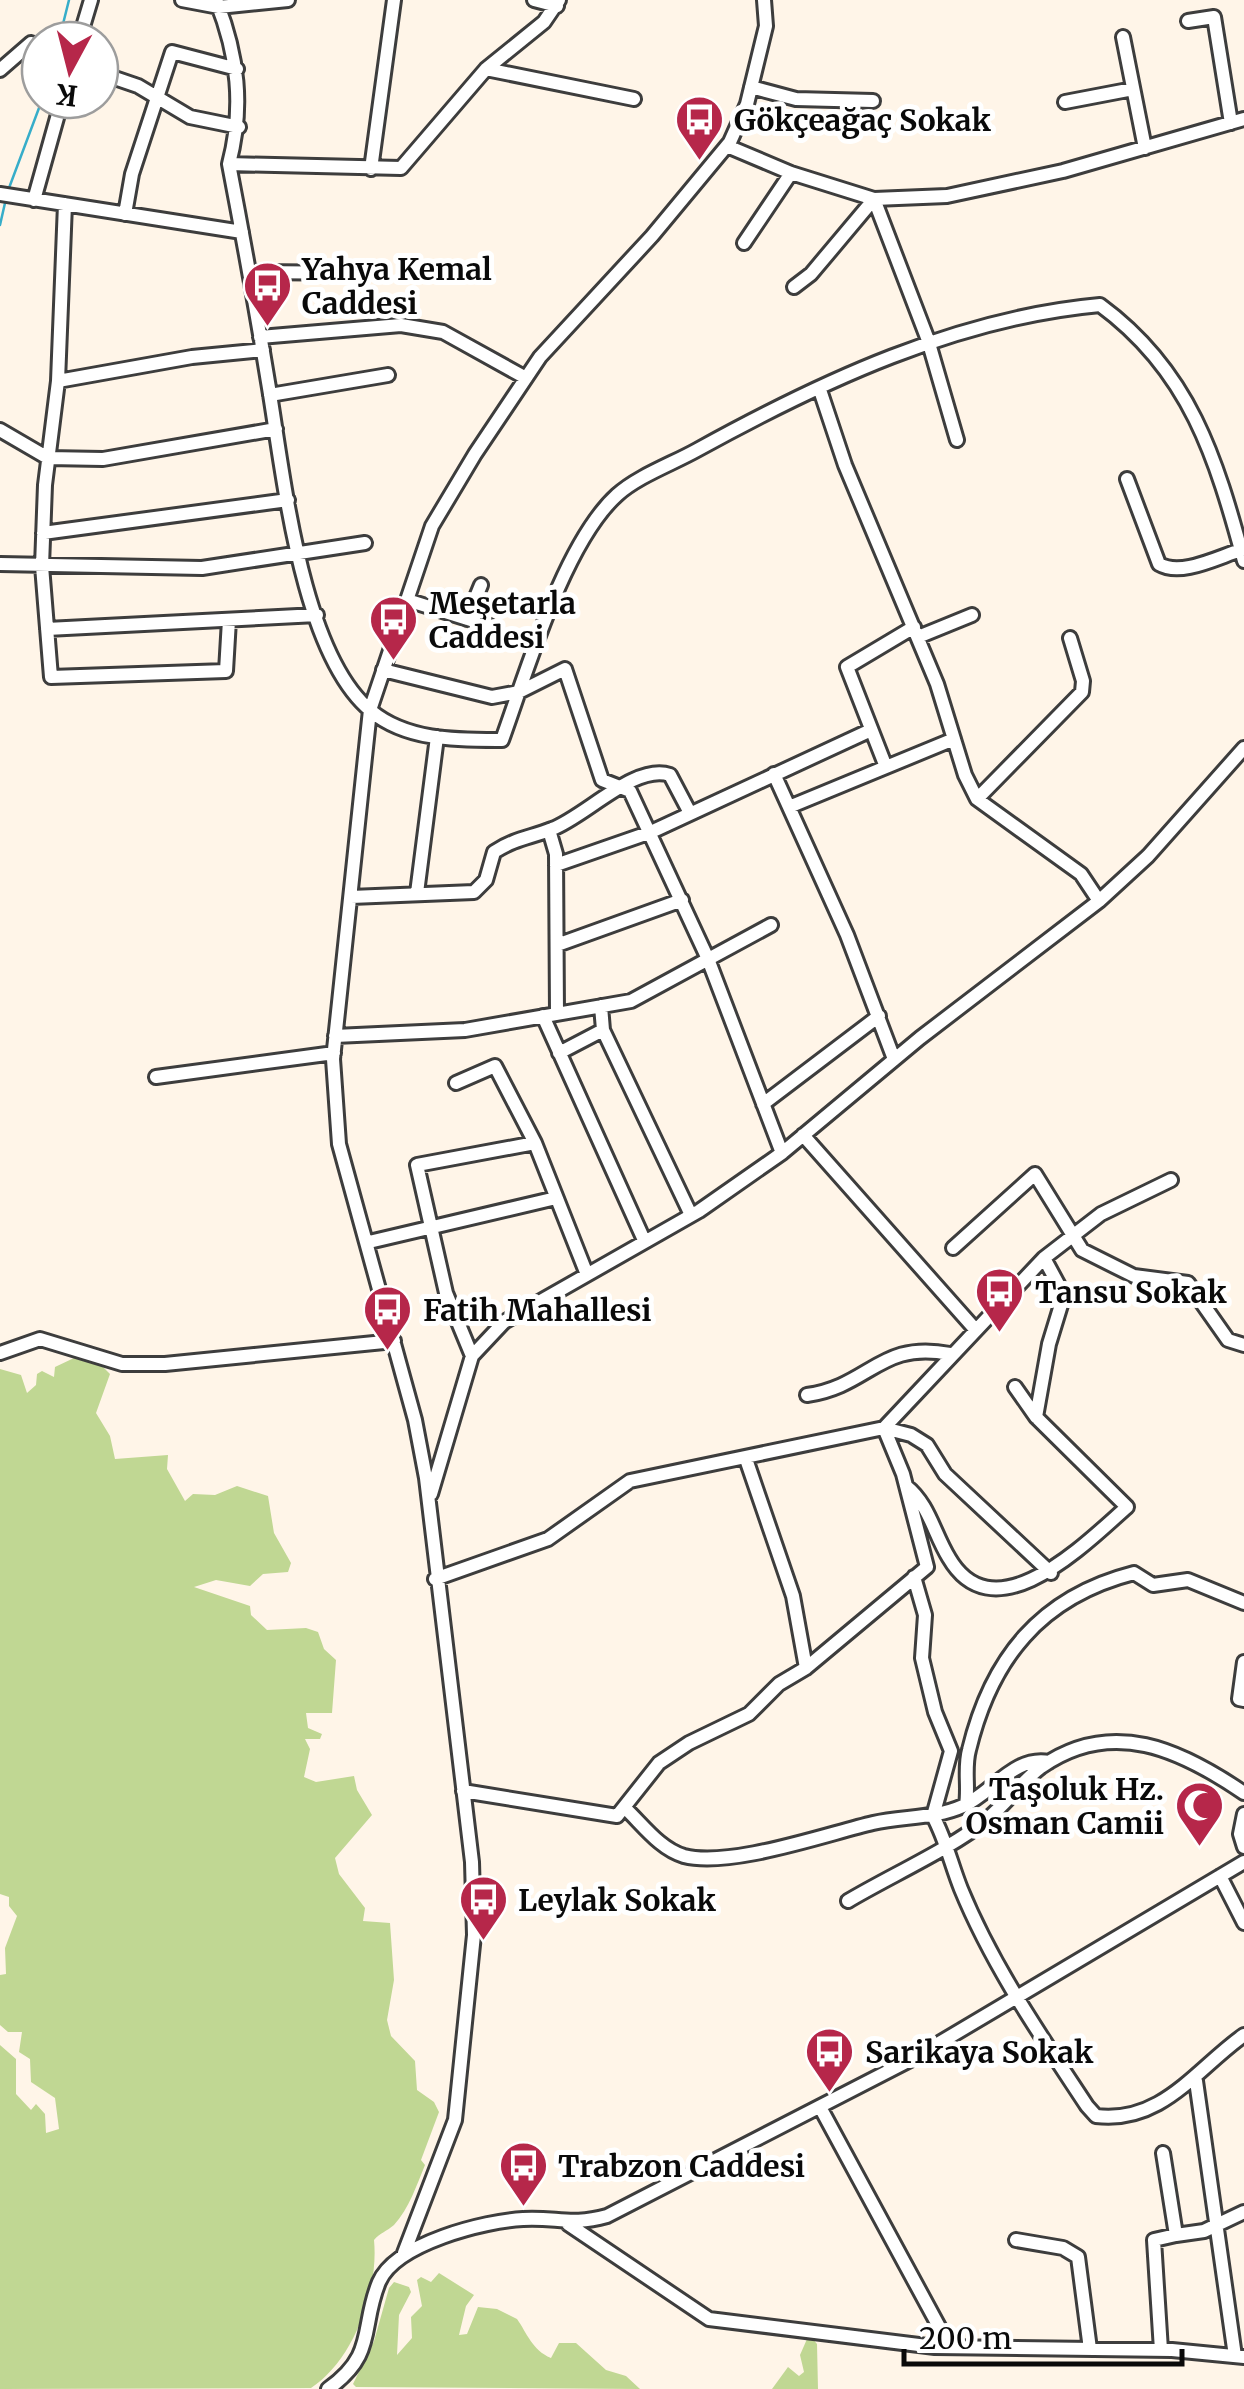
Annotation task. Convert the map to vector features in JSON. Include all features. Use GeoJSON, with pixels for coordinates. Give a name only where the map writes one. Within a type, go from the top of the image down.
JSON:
{"type":"FeatureCollection","features":[{"type":"Feature","properties":{"kind":"street"},"geometry":{"type":"LineString","coordinates":[[182,0],[217,4],[288,0]]}},
{"type":"Feature","properties":{"kind":"street"},"geometry":{"type":"LineString","coordinates":[[371,169],[394,0]]}},
{"type":"Feature","properties":{"kind":"street"},"geometry":{"type":"LineString","coordinates":[[534,0],[558,3]]}},
{"type":"Feature","properties":{"kind":"street"},"geometry":{"type":"LineString","coordinates":[[328,2389],[363,2353],[380,2279],[404,2253],[455,2120],[474,1935],[463,1791],[415,1420],[339,1144],[334,1053],[370,710],[432,526],[526,378],[727,146],[751,87],[766,26],[764,0]]}},
{"type":"Feature","properties":{"kind":"street"},"geometry":{"type":"LineString","coordinates":[[229,164],[402,168],[486,69],[534,32],[558,3]]}},
{"type":"Feature","properties":{"kind":"street"},"geometry":{"type":"LineString","coordinates":[[217,4],[237,69],[239,127],[229,164],[297,554],[333,661],[370,710],[405,730],[437,737],[502,740],[580,542],[618,494],[726,434],[928,340],[1044,310],[1100,305],[1132,329],[1178,387],[1218,462],[1242,555],[1169,570],[1159,564],[1127,479]]}},
{"type":"Feature","properties":{"kind":"street"},"geometry":{"type":"LineString","coordinates":[[727,146],[791,173],[874,199],[947,196],[1238,121],[1214,17],[1188,20]]}},
{"type":"Feature","properties":{"kind":"street"},"geometry":{"type":"LineString","coordinates":[[1123,37],[1145,148]]}},
{"type":"Feature","properties":{"kind":"street"},"geometry":{"type":"LineString","coordinates":[[125,214],[154,97],[172,52],[237,69]]}},
{"type":"Feature","properties":{"kind":"street"},"geometry":{"type":"LineString","coordinates":[[0,70],[20,53]]}},
{"type":"Feature","properties":{"kind":"street"},"geometry":{"type":"LineString","coordinates":[[486,69],[634,99]]}},
{"type":"Feature","properties":{"kind":"street"},"geometry":{"type":"LineString","coordinates":[[120,82],[190,117],[239,127]]}},
{"type":"Feature","properties":{"kind":"street"},"geometry":{"type":"LineString","coordinates":[[751,87],[796,98],[873,101]]}},
{"type":"Feature","properties":{"kind":"street"},"geometry":{"type":"LineString","coordinates":[[1065,102],[1133,89]]}},
{"type":"Feature","properties":{"kind":"street"},"geometry":{"type":"LineString","coordinates":[[34,200],[56,120]]}},
{"type":"Feature","properties":{"kind":"street"},"geometry":{"type":"LineString","coordinates":[[744,243],[791,173]]}},
{"type":"Feature","properties":{"kind":"street"},"geometry":{"type":"LineString","coordinates":[[0,194],[242,232]]}},
{"type":"Feature","properties":{"kind":"street"},"geometry":{"type":"LineString","coordinates":[[794,287],[811,274],[874,199]]}},
{"type":"Feature","properties":{"kind":"street"},"geometry":{"type":"LineString","coordinates":[[874,199],[928,340],[957,440]]}},
{"type":"Feature","properties":{"kind":"street"},"geometry":{"type":"LineString","coordinates":[[65,204],[58,381],[48,458],[42,566],[51,677],[226,671],[229,620]]}},
{"type":"Feature","properties":{"kind":"street"},"geometry":{"type":"LineString","coordinates":[[249,272],[364,273]]}},
{"type":"Feature","properties":{"kind":"street"},"geometry":{"type":"LineString","coordinates":[[58,381],[261,344],[415,327],[443,332],[526,378]]}},
{"type":"Feature","properties":{"kind":"street"},"geometry":{"type":"LineString","coordinates":[[270,395],[388,375]]}},
{"type":"Feature","properties":{"kind":"street"},"geometry":{"type":"LineString","coordinates":[[820,390],[844,465],[916,632],[977,799],[1081,874],[1099,901]]}},
{"type":"Feature","properties":{"kind":"street"},"geometry":{"type":"LineString","coordinates":[[0,430],[48,458],[103,460],[276,429]]}},
{"type":"Feature","properties":{"kind":"street"},"geometry":{"type":"LineString","coordinates":[[43,533],[288,500]]}},
{"type":"Feature","properties":{"kind":"street"},"geometry":{"type":"LineString","coordinates":[[0,564],[202,568],[365,543]]}},
{"type":"Feature","properties":{"kind":"street"},"geometry":{"type":"LineString","coordinates":[[466,619],[481,585]]}},
{"type":"Feature","properties":{"kind":"street"},"geometry":{"type":"LineString","coordinates":[[407,600],[490,626]]}},
{"type":"Feature","properties":{"kind":"street"},"geometry":{"type":"LineString","coordinates":[[47,628],[317,615]]}},
{"type":"Feature","properties":{"kind":"street"},"geometry":{"type":"LineString","coordinates":[[886,767],[847,666],[916,632],[972,615]]}},
{"type":"Feature","properties":{"kind":"street"},"geometry":{"type":"LineString","coordinates":[[977,799],[1082,692],[1083,682],[1070,638]]}},
{"type":"Feature","properties":{"kind":"street"},"geometry":{"type":"LineString","coordinates":[[383,670],[492,697],[519,692],[565,669],[602,780],[630,791],[682,900],[782,1152]]}},
{"type":"Feature","properties":{"kind":"street"},"geometry":{"type":"LineString","coordinates":[[556,865],[651,832],[871,730]]}},
{"type":"Feature","properties":{"kind":"street"},"geometry":{"type":"LineString","coordinates":[[416,893],[437,737]]}},
{"type":"Feature","properties":{"kind":"street"},"geometry":{"type":"LineString","coordinates":[[789,807],[954,739]]}},
{"type":"Feature","properties":{"kind":"street"},"geometry":{"type":"LineString","coordinates":[[428,1505],[472,1356],[504,1322],[586,1272],[691,1216],[782,1152],[894,1059],[1099,901],[1148,856],[1244,748]]}},
{"type":"Feature","properties":{"kind":"street"},"geometry":{"type":"LineString","coordinates":[[350,897],[474,892],[486,880],[494,852],[520,836],[549,830],[584,814],[618,787],[665,773],[690,813]]}},
{"type":"Feature","properties":{"kind":"street"},"geometry":{"type":"LineString","coordinates":[[774,774],[880,1016],[894,1059]]}},
{"type":"Feature","properties":{"kind":"street"},"geometry":{"type":"LineString","coordinates":[[549,830],[556,865],[557,945],[550,1015],[559,1054],[644,1240]]}},
{"type":"Feature","properties":{"kind":"street"},"geometry":{"type":"LineString","coordinates":[[557,945],[682,900]]}},
{"type":"Feature","properties":{"kind":"street"},"geometry":{"type":"LineString","coordinates":[[336,1036],[466,1030],[631,1001],[771,925]]}},
{"type":"Feature","properties":{"kind":"street"},"geometry":{"type":"LineString","coordinates":[[602,1006],[603,1030],[691,1216]]}},
{"type":"Feature","properties":{"kind":"street"},"geometry":{"type":"LineString","coordinates":[[764,1104],[880,1016]]}},
{"type":"Feature","properties":{"kind":"street"},"geometry":{"type":"LineString","coordinates":[[559,1054],[603,1030]]}},
{"type":"Feature","properties":{"kind":"street"},"geometry":{"type":"LineString","coordinates":[[156,1077],[334,1053]]}},
{"type":"Feature","properties":{"kind":"street"},"geometry":{"type":"LineString","coordinates":[[456,1084],[495,1066],[535,1143],[586,1272]]}},
{"type":"Feature","properties":{"kind":"street"},"geometry":{"type":"LineString","coordinates":[[802,1135],[974,1328]]}},
{"type":"Feature","properties":{"kind":"street"},"geometry":{"type":"LineString","coordinates":[[472,1356],[446,1293],[417,1166],[535,1143]]}},
{"type":"Feature","properties":{"kind":"street"},"geometry":{"type":"LineString","coordinates":[[953,1248],[1035,1174],[1082,1250],[1112,1269],[1134,1276],[1188,1283],[1228,1340],[1244,1345]]}},
{"type":"Feature","properties":{"kind":"street"},"geometry":{"type":"LineString","coordinates":[[884,1428],[1044,1258],[1101,1214],[1170,1180]]}},
{"type":"Feature","properties":{"kind":"street"},"geometry":{"type":"LineString","coordinates":[[368,1242],[556,1198]]}},
{"type":"Feature","properties":{"kind":"street"},"geometry":{"type":"LineString","coordinates":[[1036,1417],[1064,1294],[1044,1258]]}},
{"type":"Feature","properties":{"kind":"street"},"geometry":{"type":"LineString","coordinates":[[0,1353],[40,1339],[122,1364],[165,1364],[394,1341]]}},
{"type":"Feature","properties":{"kind":"street"},"geometry":{"type":"LineString","coordinates":[[807,1396],[835,1391],[886,1358],[905,1351],[950,1354]]}},
{"type":"Feature","properties":{"kind":"street"},"geometry":{"type":"LineString","coordinates":[[906,1486],[919,1496],[950,1562],[972,1580],[991,1586],[1026,1584],[1051,1573],[1127,1508],[1036,1417],[1015,1387]]}},
{"type":"Feature","properties":{"kind":"street"},"geometry":{"type":"LineString","coordinates":[[435,1579],[548,1539],[630,1482],[884,1428],[911,1435],[927,1445],[946,1474],[1051,1573]]}},
{"type":"Feature","properties":{"kind":"street"},"geometry":{"type":"LineString","coordinates":[[463,1791],[618,1816],[659,1763],[689,1742],[749,1714],[779,1684],[806,1668],[926,1568],[906,1486],[884,1428]]}},
{"type":"Feature","properties":{"kind":"street"},"geometry":{"type":"LineString","coordinates":[[746,1459],[793,1596],[806,1668]]}},
{"type":"Feature","properties":{"kind":"street"},"geometry":{"type":"LineString","coordinates":[[966,1805],[968,1752],[990,1683],[1015,1643],[1071,1598],[1099,1581],[1134,1573],[1153,1586],[1188,1580],[1244,1603]]}},
{"type":"Feature","properties":{"kind":"street"},"geometry":{"type":"LineString","coordinates":[[914,1577],[925,1615],[922,1658],[935,1712],[952,1751],[933,1816],[948,1842],[961,1888],[1016,1998],[1096,2116],[1138,2115],[1196,2080],[1214,2057],[1244,2035]]}},
{"type":"Feature","properties":{"kind":"street"},"geometry":{"type":"LineString","coordinates":[[1244,1662],[1239,1699],[1244,1700]]}},
{"type":"Feature","properties":{"kind":"street"},"geometry":{"type":"LineString","coordinates":[[848,1900],[984,1822],[1049,1762],[1069,1750],[1136,1742],[1170,1748],[1244,1793]]}},
{"type":"Feature","properties":{"kind":"street"},"geometry":{"type":"LineString","coordinates":[[625,1808],[666,1848],[704,1859],[818,1840],[875,1823],[933,1816],[966,1805],[1020,1766],[1037,1759],[1049,1762]]}},
{"type":"Feature","properties":{"kind":"street"},"geometry":{"type":"LineString","coordinates":[[1244,1814],[1240,1834],[1244,1847]]}},
{"type":"Feature","properties":{"kind":"street"},"geometry":{"type":"LineString","coordinates":[[404,2253],[491,2221],[529,2218],[566,2223],[607,2216],[820,2107],[1016,1998],[1244,1862]]}},
{"type":"Feature","properties":{"kind":"street"},"geometry":{"type":"LineString","coordinates":[[1220,1876],[1244,1924]]}},
{"type":"Feature","properties":{"kind":"street"},"geometry":{"type":"LineString","coordinates":[[566,2223],[710,2319],[950,2347],[1161,2350],[1240,2356],[1196,2080]]}},
{"type":"Feature","properties":{"kind":"street"},"geometry":{"type":"LineString","coordinates":[[820,2107],[950,2347]]}},
{"type":"Feature","properties":{"kind":"street"},"geometry":{"type":"LineString","coordinates":[[1164,2154],[1176,2235]]}},
{"type":"Feature","properties":{"kind":"street"},"geometry":{"type":"LineString","coordinates":[[1161,2350],[1154,2240],[1218,2227],[1244,2212]]}},
{"type":"Feature","properties":{"kind":"street"},"geometry":{"type":"LineString","coordinates":[[1016,2240],[1063,2248],[1078,2258],[1090,2348]]}},
{"type":"Feature","properties":{"kind":"green space"},"geometry":{"type":"Polygon","coordinates":[[[74,1358],[102,1366],[110,1374],[96,1413],[110,1436],[115,1459],[168,1455],[167,1469],[185,1501],[193,1494],[215,1495],[237,1486],[268,1496],[274,1533],[291,1563],[288,1572],[263,1574],[250,1586],[216,1580],[194,1587],[250,1606],[251,1615],[267,1630],[306,1628],[318,1632],[324,1649],[336,1660],[332,1713],[306,1713],[308,1728],[322,1734],[320,1739],[305,1739],[310,1749],[304,1777],[316,1782],[354,1776],[357,1790],[372,1815],[335,1858],[339,1874],[365,1908],[363,1921],[390,1923],[394,1980],[387,2020],[391,2036],[415,2061],[417,2090],[434,2102],[439,2112],[421,2160],[425,2165],[408,2204],[394,2225],[374,2240],[372,2281],[351,2343],[326,2376],[311,2388],[0,2389],[0,2045],[16,2059],[16,2094],[31,2110],[36,2104],[45,2114],[46,2133],[59,2129],[55,2098],[31,2082],[30,2059],[19,2052],[22,2032],[8,2032],[0,2025],[0,1975],[6,1974],[5,1948],[17,1916],[9,1906],[9,1897],[0,1894],[0,1369],[21,1375],[27,1393],[36,1385],[37,1374],[42,1371],[54,1377],[55,1367],[74,1358]]]}},
{"type":"Feature","properties":{"kind":"green space"},"geometry":{"type":"Polygon","coordinates":[[[439,2273],[474,2295],[466,2306],[459,2335],[467,2334],[478,2307],[497,2309],[517,2319],[544,2355],[551,2358],[559,2343],[576,2343],[606,2370],[626,2376],[640,2389],[356,2387],[353,2384],[374,2341],[389,2288],[394,2282],[409,2287],[411,2292],[399,2315],[397,2355],[412,2338],[411,2317],[422,2306],[417,2280],[421,2277],[431,2282],[439,2273]]]}},
{"type":"Feature","properties":{"kind":"green space"},"geometry":{"type":"Polygon","coordinates":[[[812,2338],[817,2344],[818,2389],[772,2389],[788,2367],[799,2376],[804,2372],[800,2355],[807,2339],[812,2338]]]}},
{"type":"Feature","properties":{"kind":"waterway"},"geometry":{"type":"LineString","coordinates":[[64,20],[69,0]]}},
{"type":"Feature","properties":{"kind":"waterway"},"geometry":{"type":"LineString","coordinates":[[9,188],[34,120]]}},
{"type":"Feature","properties":{"kind":"waterway"},"geometry":{"type":"LineString","coordinates":[[0,225],[5,203]]}},
{"type":"Feature","properties":{"kind":"place","name":"Gökçeağaç Sokak"},"geometry":{"type":"Point","coordinates":[699,162]}},
{"type":"Feature","properties":{"kind":"place","name":"Yahya Kemal Caddesi"},"geometry":{"type":"Point","coordinates":[267,328]}},
{"type":"Feature","properties":{"kind":"place","name":"Meşetarla Caddesi"},"geometry":{"type":"Point","coordinates":[394,662]}},
{"type":"Feature","properties":{"kind":"place","name":"Tansu Sokak"},"geometry":{"type":"Point","coordinates":[1000,1334]}},
{"type":"Feature","properties":{"kind":"place","name":"Fatih Mahallesi"},"geometry":{"type":"Point","coordinates":[388,1352]}},
{"type":"Feature","properties":{"kind":"place","name":"Taşoluk Hz. Osman Camii"},"geometry":{"type":"Point","coordinates":[1199,1848]}},
{"type":"Feature","properties":{"kind":"place","name":"Leylak Sokak"},"geometry":{"type":"Point","coordinates":[483,1942]}},
{"type":"Feature","properties":{"kind":"place","name":"Sarikaya Sokak"},"geometry":{"type":"Point","coordinates":[830,2094]}},
{"type":"Feature","properties":{"kind":"place","name":"Trabzon Caddesi"},"geometry":{"type":"Point","coordinates":[523,2208]}}]}
